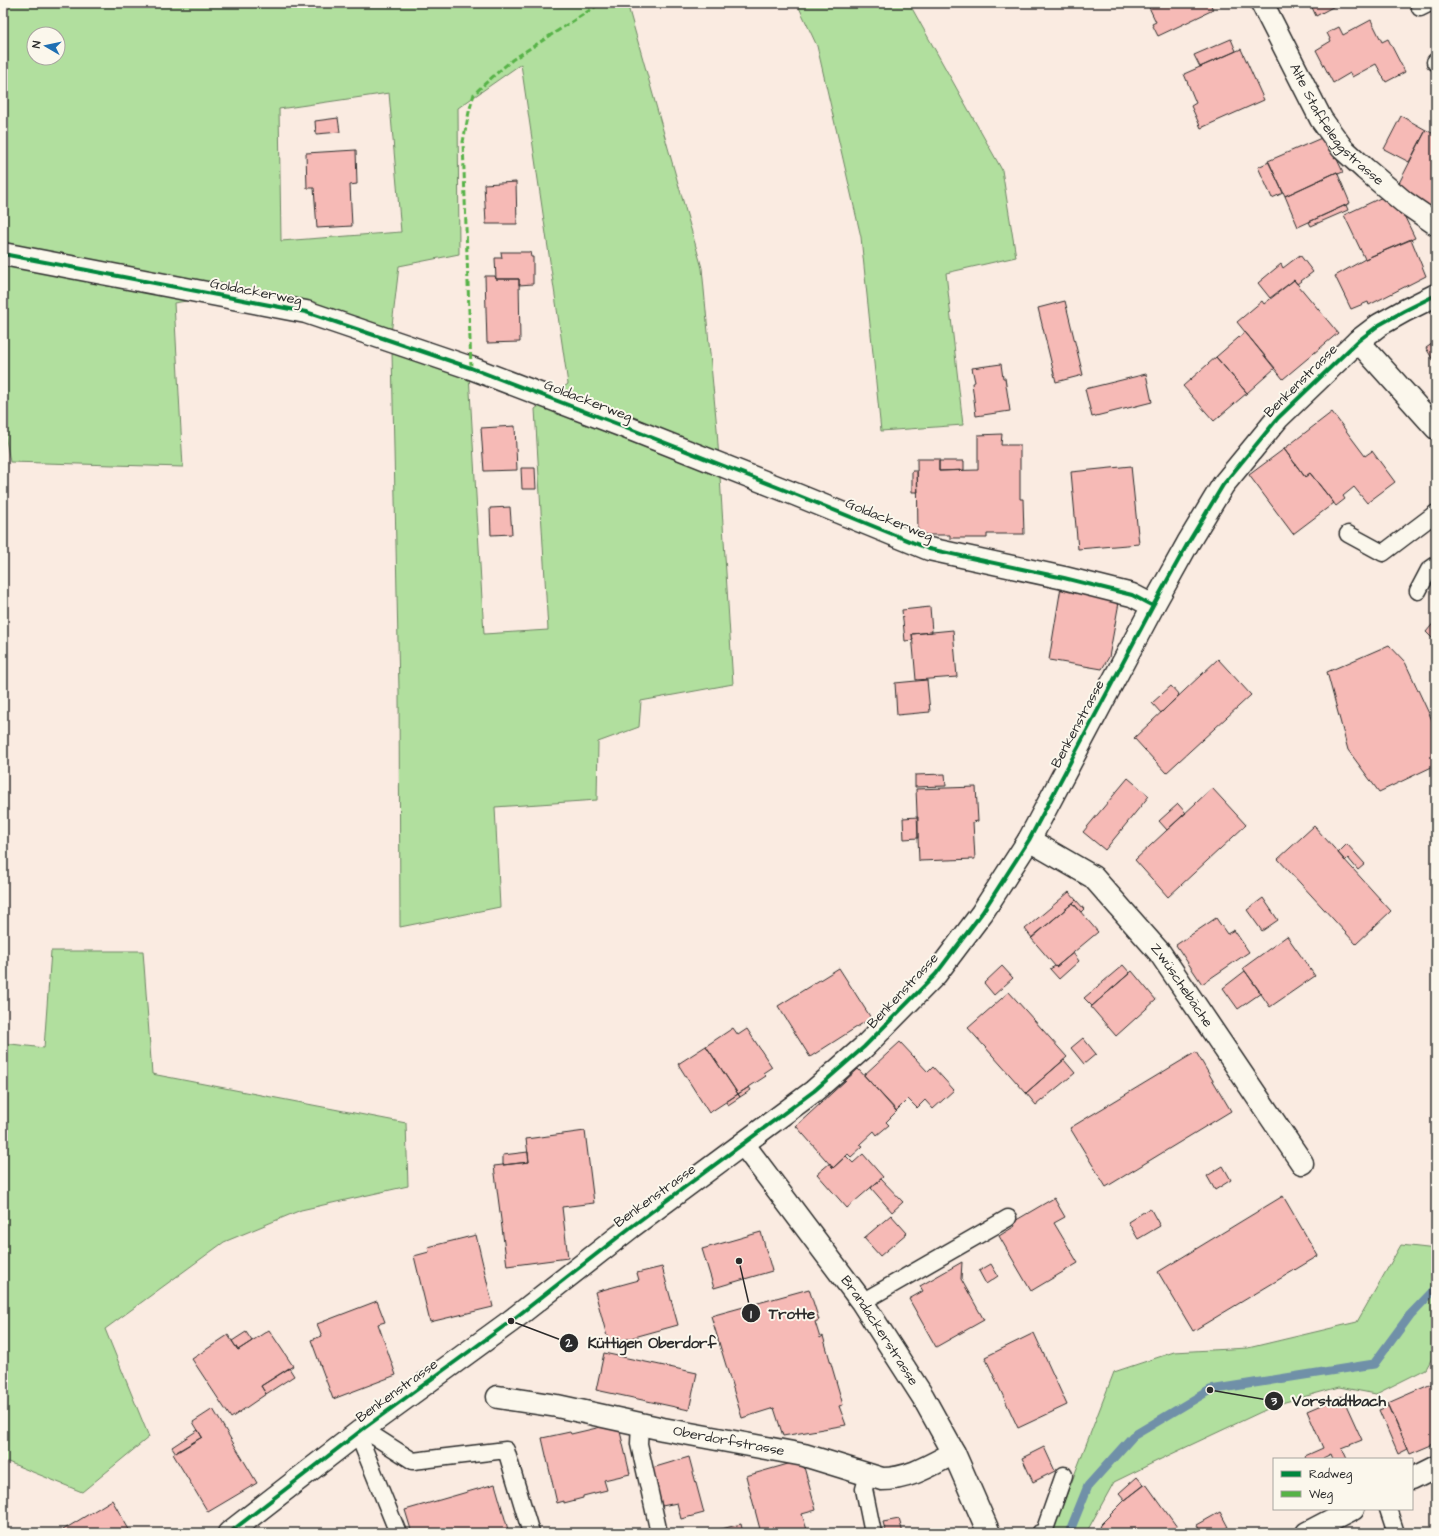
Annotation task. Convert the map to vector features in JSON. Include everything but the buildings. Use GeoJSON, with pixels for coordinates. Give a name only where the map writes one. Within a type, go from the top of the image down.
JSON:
{"type":"FeatureCollection","features":[{"type":"Feature","properties":{"kind":"street","name":"Alte Staffeleggstrasse"},"geometry":{"type":"LineString","coordinates":[[1262,3],[1321,119],[1342,148],[1404,202],[1436,224]]}},
{"type":"Feature","properties":{"kind":"street","name":"Goldackerweg"},"geometry":{"type":"LineString","coordinates":[[3,254],[306,312],[471,368],[623,426],[929,549],[1132,595],[1153,606]]}},
{"type":"Feature","properties":{"kind":"street","name":"Benkenstrasse"},"geometry":{"type":"LineString","coordinates":[[229,1533],[360,1431],[511,1321],[631,1227],[744,1145],[814,1091],[864,1047],[936,974],[982,913],[1028,840],[1153,606],[1188,543],[1223,485],[1278,418],[1358,341],[1379,325],[1436,295]]}},
{"type":"Feature","properties":{"kind":"street"},"geometry":{"type":"LineString","coordinates":[[1358,341],[1436,428]]}},
{"type":"Feature","properties":{"kind":"street","name":"Zwüschebäche"},"geometry":{"type":"LineString","coordinates":[[1028,840],[1093,877],[1160,953],[1302,1163]]}},
{"type":"Feature","properties":{"kind":"street","name":"Brandackerstrasse"},"geometry":{"type":"LineString","coordinates":[[744,1145],[862,1302],[923,1398],[954,1453],[989,1533]]}},
{"type":"Feature","properties":{"kind":"street","name":"Oberdorfstrasse"},"geometry":{"type":"LineString","coordinates":[[498,1397],[557,1406],[640,1424],[804,1454],[882,1479],[893,1479],[907,1476],[954,1453]]}},
{"type":"Feature","properties":{"kind":"street"},"geometry":{"type":"LineString","coordinates":[[1413,1478],[1436,1466]]}},
{"type":"Feature","properties":{"kind":"street"},"geometry":{"type":"LineString","coordinates":[[1307,1533],[1351,1510]]}},
{"type":"Feature","properties":{"kind":"lane"},"geometry":{"type":"LineString","coordinates":[[1348,534],[1383,553],[1436,513]]}},
{"type":"Feature","properties":{"kind":"lane"},"geometry":{"type":"LineString","coordinates":[[1418,591],[1429,570],[1436,565]]}},
{"type":"Feature","properties":{"kind":"lane"},"geometry":{"type":"LineString","coordinates":[[862,1302],[1008,1218]]}},
{"type":"Feature","properties":{"kind":"lane"},"geometry":{"type":"LineString","coordinates":[[640,1424],[638,1444],[660,1533]]}},
{"type":"Feature","properties":{"kind":"lane"},"geometry":{"type":"LineString","coordinates":[[360,1431],[398,1533]]}},
{"type":"Feature","properties":{"kind":"lane"},"geometry":{"type":"LineString","coordinates":[[360,1431],[413,1461],[506,1450],[531,1533]]}},
{"type":"Feature","properties":{"kind":"lane"},"geometry":{"type":"LineString","coordinates":[[868,1475],[864,1489],[873,1533]]}},
{"type":"Feature","properties":{"kind":"lane"},"geometry":{"type":"LineString","coordinates":[[1040,1533],[1044,1532],[1064,1475]]}},
{"type":"Feature","properties":{"kind":"lane"},"geometry":{"type":"LineString","coordinates":[[1388,1510],[1396,1533]]}},
{"type":"Feature","properties":{"kind":"green space"},"geometry":{"type":"Polygon","coordinates":[[[3,3],[627,3],[702,268],[717,429],[733,684],[641,701],[639,727],[598,742],[597,800],[495,807],[500,907],[400,927],[399,691],[392,352],[469,374],[484,634],[548,630],[535,409],[568,384],[521,64],[458,108],[459,254],[399,266],[391,334],[250,291],[174,303],[183,467],[10,462],[3,423],[3,3]],[[389,93],[279,109],[281,241],[401,232],[389,93]]]}},
{"type":"Feature","properties":{"kind":"green space"},"geometry":{"type":"Polygon","coordinates":[[[797,3],[909,3],[1002,170],[1016,257],[946,273],[963,425],[881,431],[861,237],[817,46],[797,3]]]}},
{"type":"Feature","properties":{"kind":"green space"},"geometry":{"type":"Polygon","coordinates":[[[51,951],[143,951],[152,1074],[406,1123],[408,1186],[301,1210],[224,1242],[105,1329],[149,1437],[82,1492],[3,1460],[3,1043],[44,1048],[51,951]]]}},
{"type":"Feature","properties":{"kind":"green space"},"geometry":{"type":"Polygon","coordinates":[[[1401,1245],[1436,1249],[1436,1351],[1426,1369],[1376,1394],[1339,1387],[1278,1404],[1114,1482],[1086,1533],[1052,1533],[1114,1372],[1174,1352],[1248,1348],[1357,1322],[1401,1245]]]}},
{"type":"Feature","properties":{"kind":"waterway"},"geometry":{"type":"LineString","coordinates":[[1069,1533],[1088,1486],[1133,1436],[1210,1390],[1374,1364],[1410,1315],[1436,1288]]}},
{"type":"Feature","properties":{"kind":"marked path"},"geometry":{"type":"LineString","coordinates":[[471,368],[463,142],[474,94],[512,60],[601,3]]}},
{"type":"Feature","properties":{"kind":"marked path"},"geometry":{"type":"LineString","coordinates":[[3,44],[6,49],[3,116]]}},
{"type":"Feature","properties":{"kind":"cycle path"},"geometry":{"type":"LineString","coordinates":[[3,254],[306,312],[471,368],[623,426],[929,549],[1064,578],[1132,595],[1153,606]]}},
{"type":"Feature","properties":{"kind":"cycle path"},"geometry":{"type":"LineString","coordinates":[[229,1533],[363,1429],[511,1321],[631,1227],[814,1091],[864,1047],[936,974],[982,913],[1029,840],[1153,606],[1188,543],[1223,485],[1278,418],[1358,341],[1379,325],[1436,295]]}},
{"type":"Feature","properties":{"kind":"place","name":"Trotte"},"geometry":{"type":"Point","coordinates":[739,1261]}},
{"type":"Feature","properties":{"kind":"place","name":"Küttigen Oberdorf"},"geometry":{"type":"Point","coordinates":[511,1321]}},
{"type":"Feature","properties":{"kind":"place","name":"Vorstadtbach"},"geometry":{"type":"Point","coordinates":[1210,1390]}}]}
